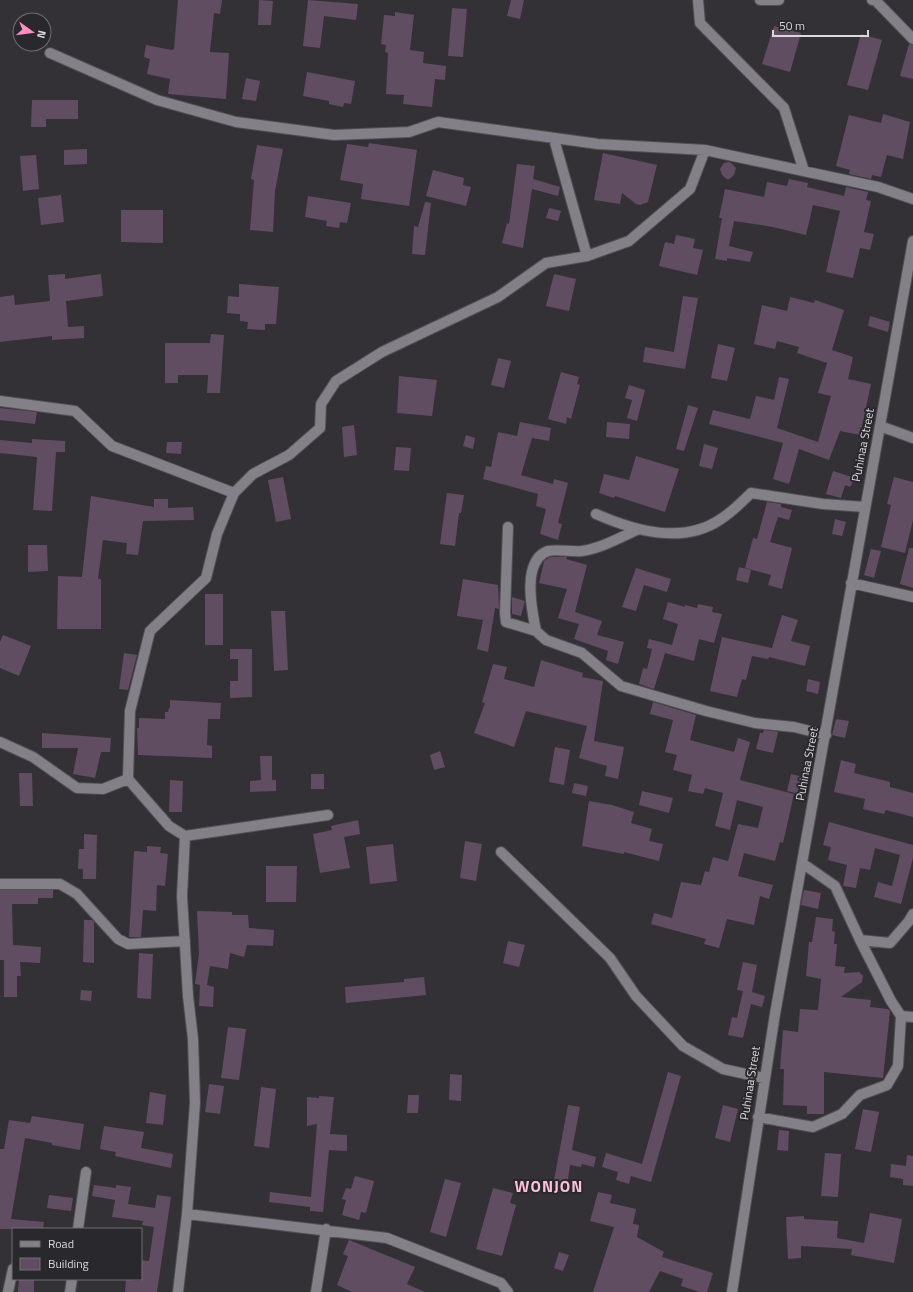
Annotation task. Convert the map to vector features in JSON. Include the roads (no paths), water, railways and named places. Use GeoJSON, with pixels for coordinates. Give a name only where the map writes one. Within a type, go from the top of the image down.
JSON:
{"type":"FeatureCollection","features":[{"type":"Feature","properties":{"kind":"street"},"geometry":{"type":"LineString","coordinates":[[698,0],[700,23],[784,108],[804,171]]}},
{"type":"Feature","properties":{"kind":"street"},"geometry":{"type":"LineString","coordinates":[[760,0],[779,0]]}},
{"type":"Feature","properties":{"kind":"street"},"geometry":{"type":"LineString","coordinates":[[872,0],[876,1],[913,39]]}},
{"type":"Feature","properties":{"kind":"street"},"geometry":{"type":"LineString","coordinates":[[50,53],[157,100],[236,122],[334,135],[409,132],[438,122],[598,144],[705,150],[878,187],[913,199]]}},
{"type":"Feature","properties":{"kind":"street"},"geometry":{"type":"LineString","coordinates":[[554,138],[588,256]]}},
{"type":"Feature","properties":{"kind":"street"},"geometry":{"type":"LineString","coordinates":[[328,815],[185,836],[169,826],[128,779],[130,711],[150,632],[206,578],[217,534],[234,493],[252,474],[289,455],[320,428],[321,404],[336,381],[382,352],[498,297],[546,263],[588,256],[629,240],[690,189],[705,150]]}},
{"type":"Feature","properties":{"kind":"street","name":"Puhinaa Street"},"geometry":{"type":"LineString","coordinates":[[732,1292],[764,1078],[913,241]]}},
{"type":"Feature","properties":{"kind":"street"},"geometry":{"type":"LineString","coordinates":[[0,401],[75,411],[112,446],[234,493]]}},
{"type":"Feature","properties":{"kind":"street"},"geometry":{"type":"LineString","coordinates":[[880,426],[913,438]]}},
{"type":"Feature","properties":{"kind":"street"},"geometry":{"type":"LineString","coordinates":[[596,514],[618,523],[662,534],[693,532],[721,519],[752,493],[823,504],[865,507]]}},
{"type":"Feature","properties":{"kind":"street"},"geometry":{"type":"LineString","coordinates":[[508,527],[506,622],[536,631],[546,640],[582,653],[621,686],[706,712],[755,723],[794,727],[826,735]]}},
{"type":"Feature","properties":{"kind":"street"},"geometry":{"type":"LineString","coordinates":[[536,631],[530,600],[531,580],[536,561],[548,551],[582,551],[605,544],[639,529]]}},
{"type":"Feature","properties":{"kind":"street"},"geometry":{"type":"LineString","coordinates":[[851,583],[913,597]]}},
{"type":"Feature","properties":{"kind":"street"},"geometry":{"type":"LineString","coordinates":[[0,742],[34,757],[77,788],[103,790],[128,779]]}},
{"type":"Feature","properties":{"kind":"street"},"geometry":{"type":"LineString","coordinates":[[178,1292],[187,1214],[195,1103],[193,1032],[188,996],[182,896],[185,836]]}},
{"type":"Feature","properties":{"kind":"street"},"geometry":{"type":"LineString","coordinates":[[501,852],[610,958],[636,996],[682,1046],[723,1069],[764,1078]]}},
{"type":"Feature","properties":{"kind":"street"},"geometry":{"type":"LineString","coordinates":[[758,1117],[813,1127],[842,1114],[860,1095],[887,1086],[898,1066],[901,1016],[891,1001],[860,940],[835,886],[802,863]]}},
{"type":"Feature","properties":{"kind":"street"},"geometry":{"type":"LineString","coordinates":[[0,884],[60,884],[77,894],[118,939],[128,944],[185,941]]}},
{"type":"Feature","properties":{"kind":"street"},"geometry":{"type":"LineString","coordinates":[[860,940],[890,943],[909,921],[913,914]]}},
{"type":"Feature","properties":{"kind":"street"},"geometry":{"type":"LineString","coordinates":[[901,1016],[913,1018]]}},
{"type":"Feature","properties":{"kind":"street"},"geometry":{"type":"LineString","coordinates":[[78,1228],[86,1172]]}},
{"type":"Feature","properties":{"kind":"street"},"geometry":{"type":"LineString","coordinates":[[187,1214],[387,1238],[501,1283],[508,1292]]}},
{"type":"Feature","properties":{"kind":"street"},"geometry":{"type":"LineString","coordinates":[[316,1292],[326,1230]]}},
{"type":"Feature","properties":{"kind":"street"},"geometry":{"type":"LineString","coordinates":[[8,1292],[12,1274]]}},
{"type":"Feature","properties":{"kind":"street"},"geometry":{"type":"LineString","coordinates":[[70,1292],[72,1280]]}},
{"type":"Feature","properties":{"kind":"district","name":"WONJON"},"geometry":{"type":"Point","coordinates":[549,1186]}}]}
